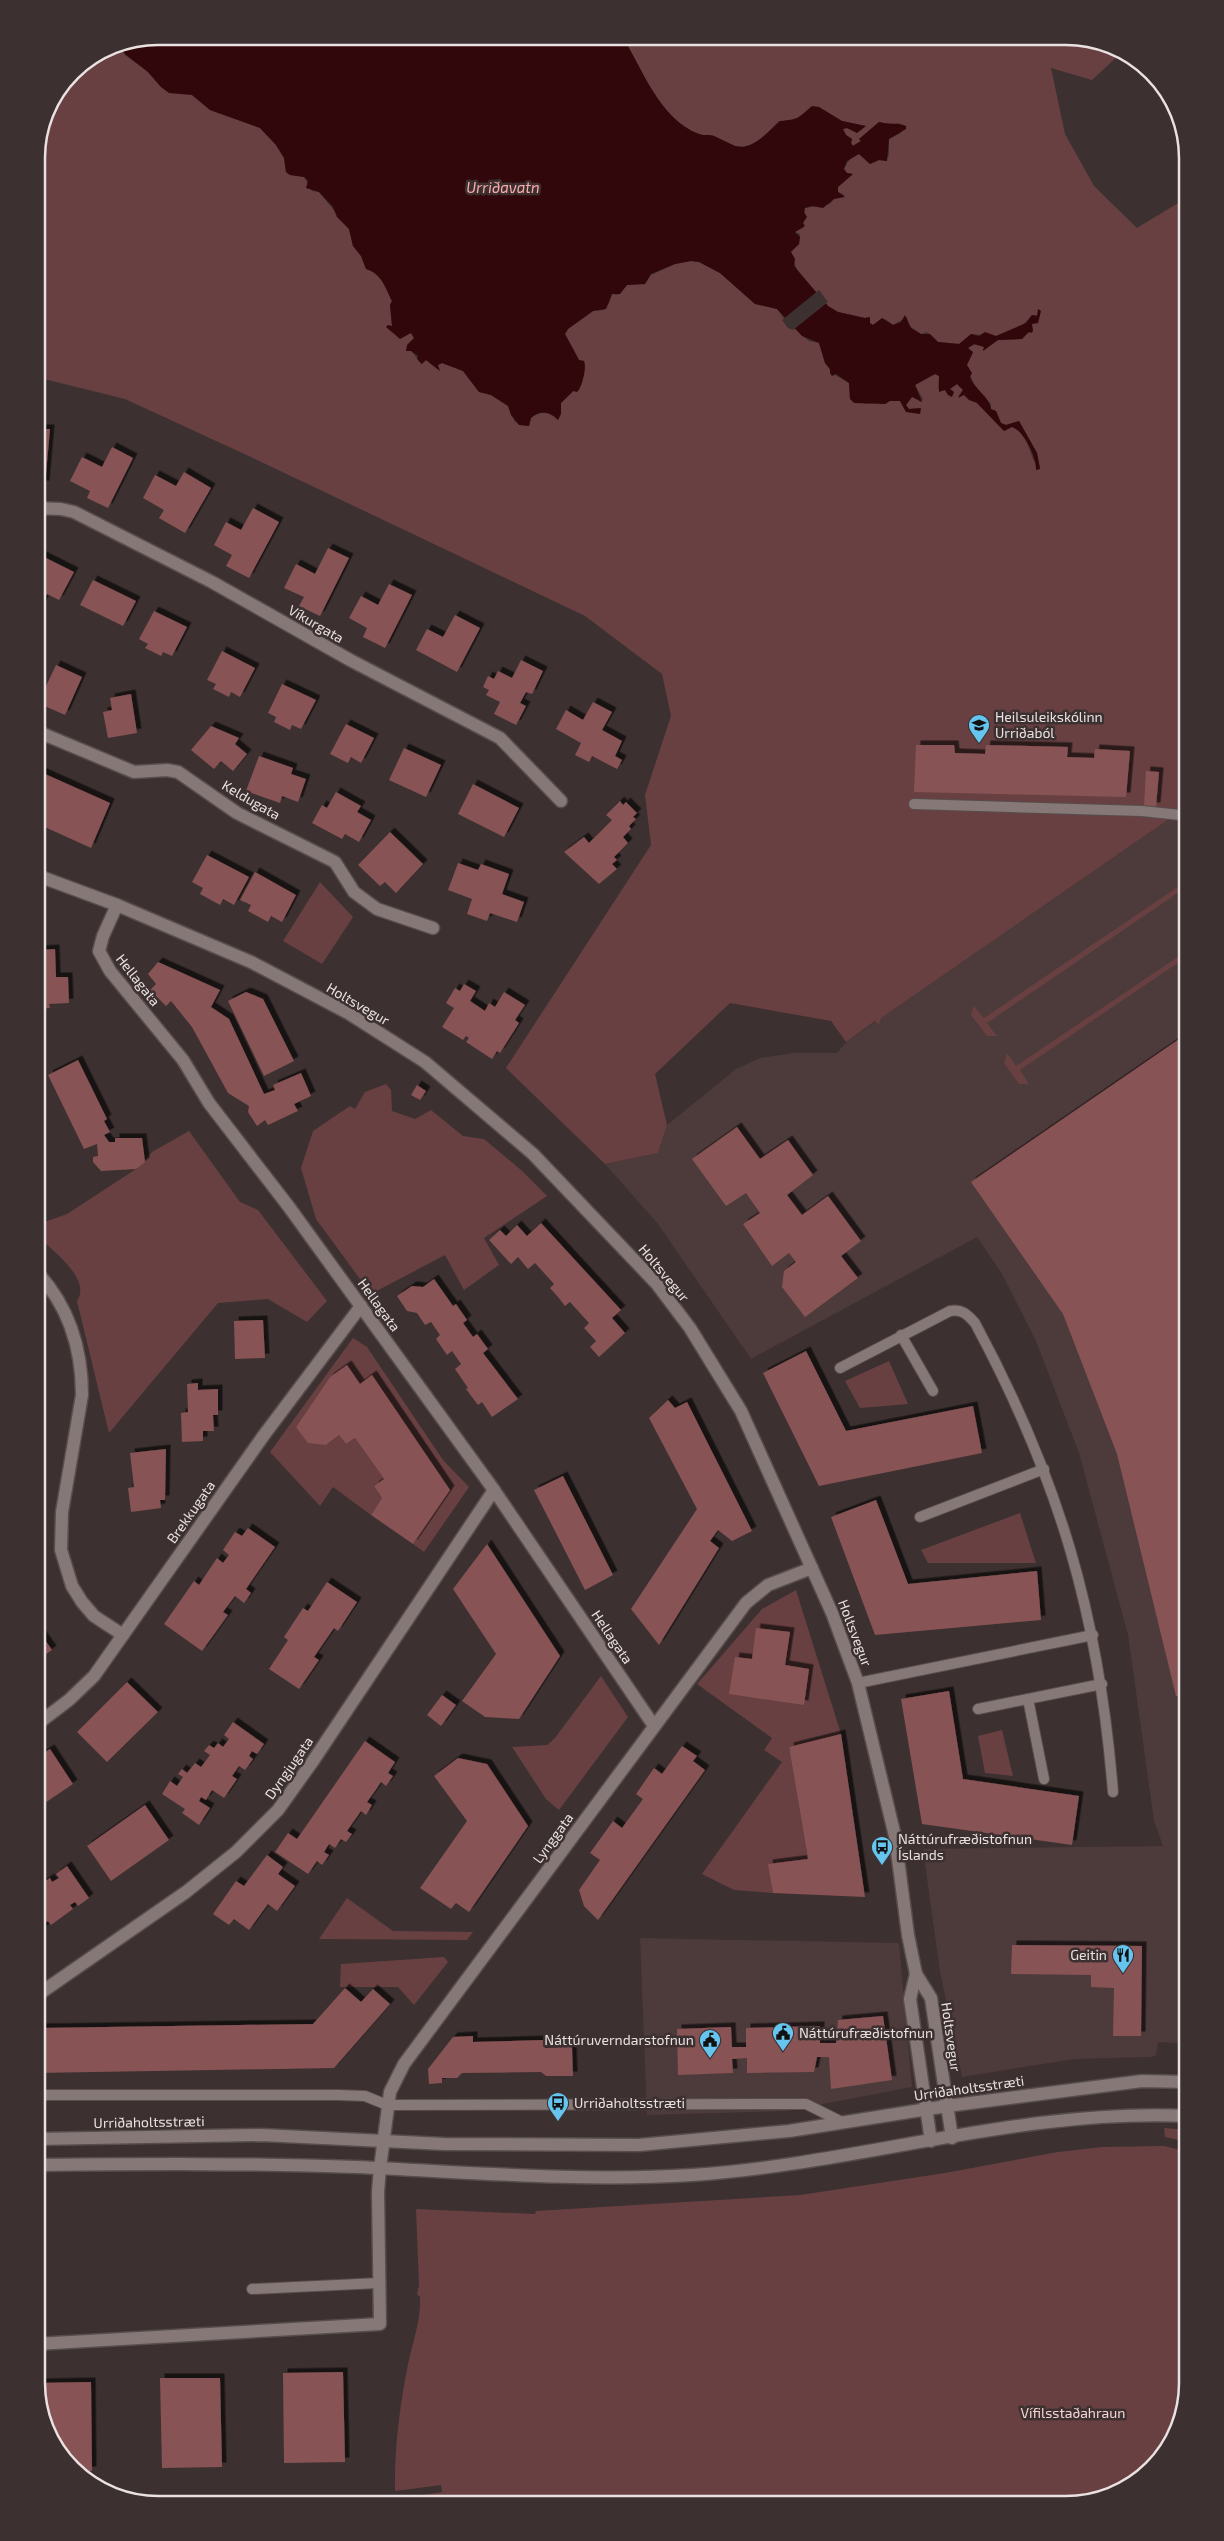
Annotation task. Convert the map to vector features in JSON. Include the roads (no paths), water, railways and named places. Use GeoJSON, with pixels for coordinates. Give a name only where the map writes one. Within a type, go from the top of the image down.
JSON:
{"type":"FeatureCollection","features":[{"type":"Feature","properties":{"kind":"street","name":"Víkurgata"},"geometry":{"type":"LineString","coordinates":[[45,508],[74,512],[212,582],[350,660],[500,738],[560,801]]}},
{"type":"Feature","properties":{"kind":"street","name":"Keldugata"},"geometry":{"type":"LineString","coordinates":[[45,735],[134,772],[167,770],[178,772],[237,813],[335,862],[354,892],[377,910],[432,928]]}},
{"type":"Feature","properties":{"kind":"street","name":"Holtsvegur"},"geometry":{"type":"LineString","coordinates":[[45,878],[117,905],[251,962],[348,1013],[425,1062],[534,1154],[656,1283],[690,1328],[741,1411],[832,1613],[858,1683],[895,1836],[908,1935],[916,1974],[931,1998],[952,2138]]}},
{"type":"Feature","properties":{"kind":"street","name":"Hellagata"},"geometry":{"type":"LineString","coordinates":[[117,905],[103,936],[100,951],[110,972],[183,1060],[209,1103],[361,1306],[494,1490],[654,1726]]}},
{"type":"Feature","properties":{"kind":"street"},"geometry":{"type":"LineString","coordinates":[[45,1281],[52,1288],[69,1320],[78,1349],[82,1376],[82,1395],[60,1531],[65,1569],[82,1602],[94,1616],[123,1635]]}},
{"type":"Feature","properties":{"kind":"street","name":"Brekkugata"},"geometry":{"type":"LineString","coordinates":[[45,1718],[69,1700],[94,1676],[264,1435],[361,1306]]}},
{"type":"Feature","properties":{"kind":"street","name":"Dyngjugata"},"geometry":{"type":"LineString","coordinates":[[45,1990],[193,1886],[236,1852],[278,1810],[313,1761],[494,1490]]}},
{"type":"Feature","properties":{"kind":"street","name":"Lynggata"},"geometry":{"type":"LineString","coordinates":[[380,2168],[382,2140],[390,2092],[404,2064],[746,1603],[768,1585],[812,1568]]}},
{"type":"Feature","properties":{"kind":"street","name":"Holtsvegur"},"geometry":{"type":"LineString","coordinates":[[916,1974],[910,1999],[931,2141]]}},
{"type":"Feature","properties":{"kind":"street","name":"Urriðaholtsstræti"},"geometry":{"type":"LineString","coordinates":[[45,2139],[262,2135],[444,2144],[639,2145],[743,2136],[844,2123],[947,2106],[1142,2081],[1179,2082]]}},
{"type":"Feature","properties":{"kind":"street"},"geometry":{"type":"LineString","coordinates":[[45,2166],[197,2162],[616,2177],[694,2175],[812,2161],[1057,2121],[1118,2116],[1179,2116]]}},
{"type":"Feature","properties":{"kind":"street"},"geometry":{"type":"LineString","coordinates":[[45,2343],[380,2324],[378,2192],[380,2168]]}},
{"type":"Feature","properties":{"kind":"lane"},"geometry":{"type":"LineString","coordinates":[[914,804],[1142,811],[1179,815]]}},
{"type":"Feature","properties":{"kind":"lane"},"geometry":{"type":"LineString","coordinates":[[840,1368],[950,1311],[958,1310],[967,1314],[975,1323],[1000,1371],[1044,1469],[1075,1564],[1093,1635],[1102,1684],[1114,1792]]}},
{"type":"Feature","properties":{"kind":"lane"},"geometry":{"type":"LineString","coordinates":[[902,1335],[933,1391]]}},
{"type":"Feature","properties":{"kind":"lane"},"geometry":{"type":"LineString","coordinates":[[920,1517],[1044,1469]]}},
{"type":"Feature","properties":{"kind":"lane"},"geometry":{"type":"LineString","coordinates":[[858,1683],[1093,1635]]}},
{"type":"Feature","properties":{"kind":"lane"},"geometry":{"type":"LineString","coordinates":[[978,1709],[1102,1684]]}},
{"type":"Feature","properties":{"kind":"lane"},"geometry":{"type":"LineString","coordinates":[[1028,1699],[1044,1779]]}},
{"type":"Feature","properties":{"kind":"lane"},"geometry":{"type":"LineString","coordinates":[[45,2095],[338,2095],[365,2096],[388,2106],[806,2104],[844,2123]]}},
{"type":"Feature","properties":{"kind":"lane"},"geometry":{"type":"LineString","coordinates":[[252,2289],[380,2283]]}},
{"type":"Feature","properties":{"kind":"water","name":"Urriðavatn"},"geometry":{"type":"Polygon","coordinates":[[[158,45],[627,45],[653,92],[673,117],[685,127],[699,134],[714,136],[735,146],[748,146],[754,143],[780,121],[798,118],[812,106],[819,107],[842,121],[866,126],[857,133],[847,128],[843,129],[846,135],[852,139],[851,143],[853,146],[861,141],[859,139],[879,122],[906,126],[906,129],[889,139],[887,161],[879,160],[870,164],[859,154],[847,161],[844,169],[847,173],[853,174],[838,187],[838,192],[845,197],[834,199],[823,208],[812,206],[805,208],[804,212],[807,217],[803,223],[805,226],[795,232],[800,237],[799,244],[791,252],[795,259],[794,266],[828,306],[838,312],[865,318],[870,317],[870,323],[873,325],[882,318],[893,325],[901,322],[905,315],[911,328],[921,334],[930,334],[938,342],[959,344],[971,334],[979,336],[985,332],[996,336],[1026,323],[1032,315],[1037,316],[1038,309],[1041,311],[1038,323],[1032,324],[1033,331],[1029,332],[1022,339],[998,340],[983,351],[984,347],[974,344],[968,348],[973,352],[967,365],[972,373],[970,377],[972,382],[988,401],[991,409],[996,411],[1001,423],[1006,425],[1019,421],[1037,453],[1040,469],[1036,470],[1029,446],[1017,430],[1012,427],[1004,431],[977,403],[969,400],[964,395],[958,398],[963,390],[957,384],[950,389],[954,392],[952,397],[945,390],[939,392],[939,376],[935,374],[915,385],[922,402],[912,397],[906,405],[909,409],[921,408],[920,414],[906,412],[900,401],[890,401],[885,404],[854,403],[850,399],[849,383],[836,374],[832,376],[830,369],[825,363],[819,343],[802,336],[777,309],[755,304],[720,273],[699,262],[691,261],[675,264],[651,274],[645,284],[627,285],[620,294],[612,294],[606,309],[593,311],[568,329],[565,334],[579,360],[584,361],[585,364],[581,386],[577,392],[573,391],[561,403],[561,414],[558,420],[548,413],[541,413],[531,418],[529,426],[519,425],[511,415],[508,406],[491,395],[479,392],[463,371],[442,363],[438,365],[440,371],[426,360],[422,364],[417,359],[418,356],[411,351],[406,351],[407,345],[414,338],[411,333],[400,339],[386,327],[388,325],[392,326],[390,305],[392,301],[385,286],[376,274],[366,269],[361,256],[353,246],[349,229],[337,217],[333,207],[319,192],[306,188],[308,181],[304,177],[290,175],[286,172],[284,158],[276,145],[260,128],[210,110],[192,95],[169,93],[148,72],[123,51],[136,47],[158,45]]]}},
{"type":"Feature","properties":{"kind":"place","name":"Heilsuleikskólinn Urriðaból"},"geometry":{"type":"Point","coordinates":[979,744]}},
{"type":"Feature","properties":{"kind":"place","name":"Náttúrufræðistofnun Íslands"},"geometry":{"type":"Point","coordinates":[882,1866]}},
{"type":"Feature","properties":{"kind":"place","name":"Geitin"},"geometry":{"type":"Point","coordinates":[1123,1974]}},
{"type":"Feature","properties":{"kind":"place","name":"Náttúrufræðistofnun"},"geometry":{"type":"Point","coordinates":[783,2052]}},
{"type":"Feature","properties":{"kind":"place","name":"Náttúruverndarstofnun"},"geometry":{"type":"Point","coordinates":[710,2059]}},
{"type":"Feature","properties":{"kind":"place","name":"Urriðaholtsstræti"},"geometry":{"type":"Point","coordinates":[558,2122]}},
{"type":"Feature","properties":{"kind":"park label","name":"Vífilsstaðahraun"},"geometry":{"type":"Point","coordinates":[1073,2413]}}]}
